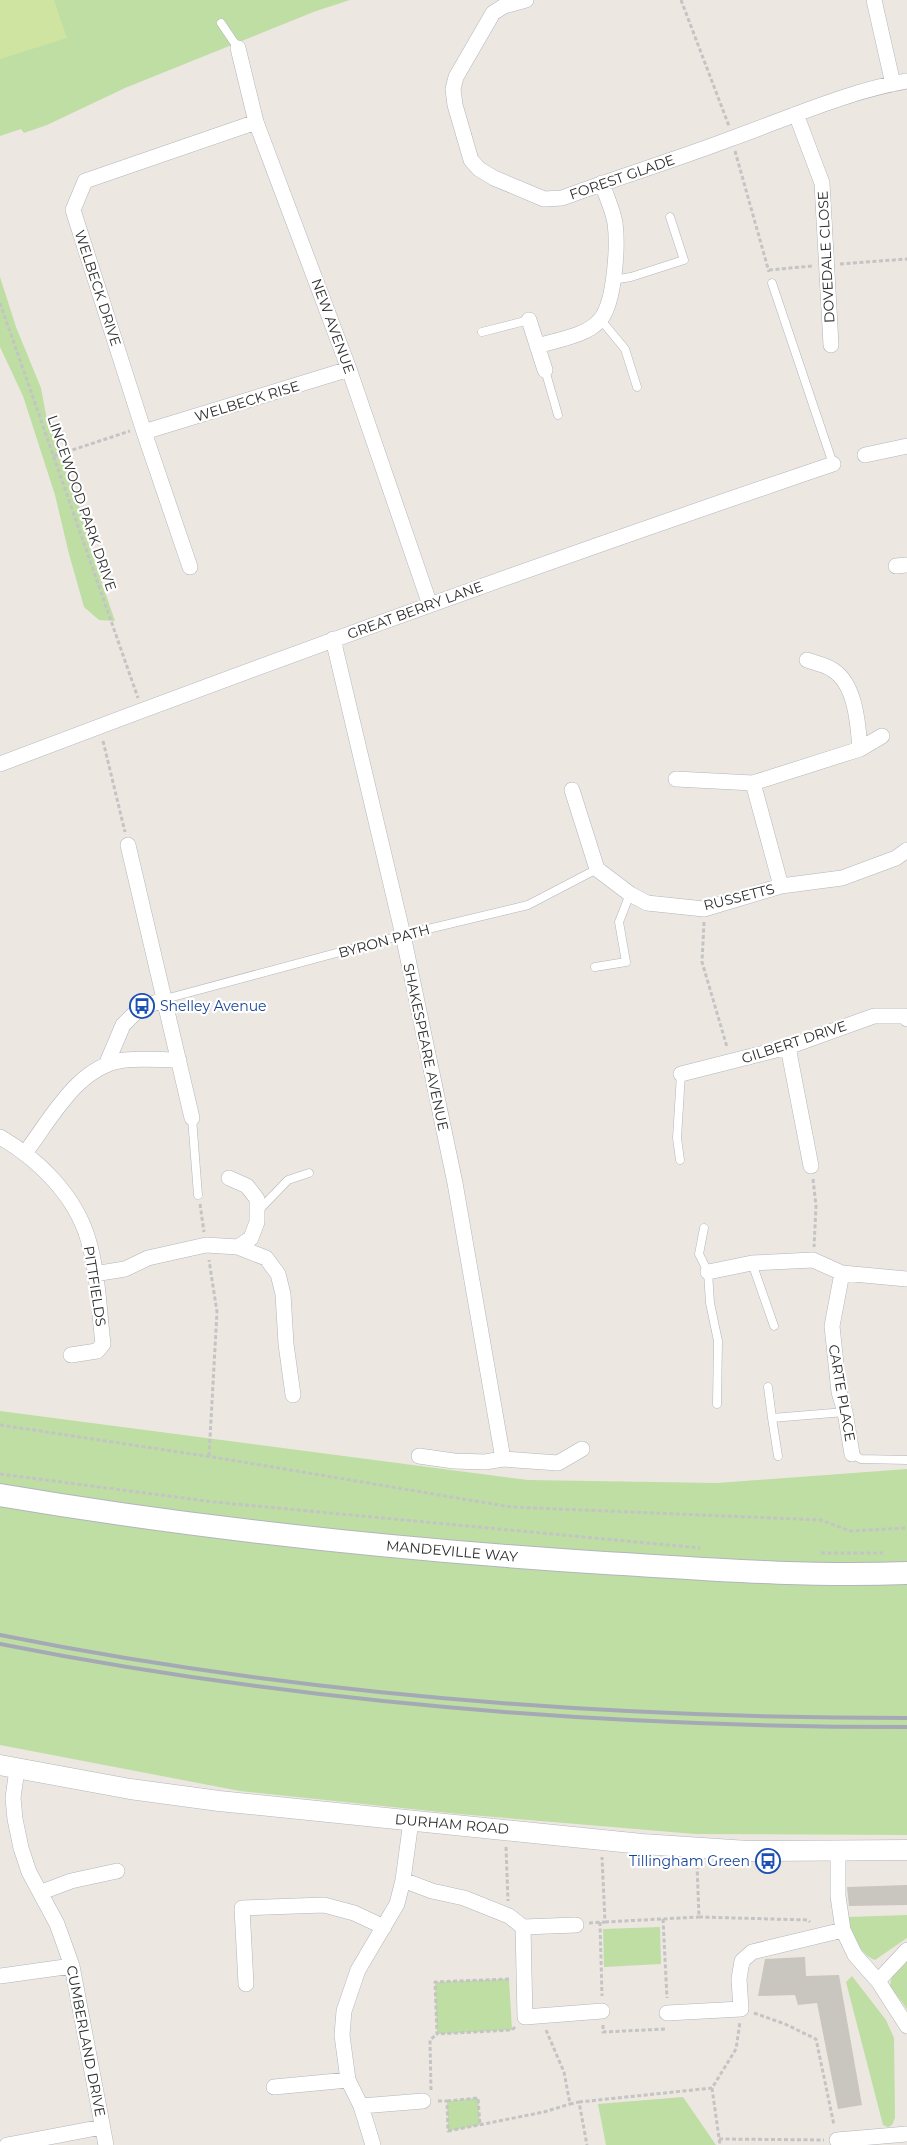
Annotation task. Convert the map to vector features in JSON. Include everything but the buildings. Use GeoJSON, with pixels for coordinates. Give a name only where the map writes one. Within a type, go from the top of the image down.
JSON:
{"type":"FeatureCollection","features":[{"type":"Feature","properties":{"kind":"main road","name":"MANDEVILLE WAY"},"geometry":{"type":"LineString","coordinates":[[0,1496],[239,1529],[435,1550],[724,1570],[866,1575],[907,1573]]}},
{"type":"Feature","properties":{"kind":"street","name":"FOREST GLADE"},"geometry":{"type":"LineString","coordinates":[[526,0],[504,6],[493,13],[456,77],[453,89],[455,105],[470,160],[494,178],[544,199],[562,198],[868,89],[900,82]]}},
{"type":"Feature","properties":{"kind":"street"},"geometry":{"type":"LineString","coordinates":[[874,0],[900,82]]}},
{"type":"Feature","properties":{"kind":"street","name":"NEW AVENUE"},"geometry":{"type":"LineString","coordinates":[[238,48],[256,122],[349,369],[430,605]]}},
{"type":"Feature","properties":{"kind":"street","name":"DOVEDALE CLOSE"},"geometry":{"type":"LineString","coordinates":[[796,114],[822,183],[831,345]]}},
{"type":"Feature","properties":{"kind":"street","name":"WELBECK DRIVE"},"geometry":{"type":"LineString","coordinates":[[190,567],[143,429],[73,210],[85,181],[256,122]]}},
{"type":"Feature","properties":{"kind":"street"},"geometry":{"type":"LineString","coordinates":[[537,346],[589,328],[600,320],[608,302],[616,249],[615,222],[602,183]]}},
{"type":"Feature","properties":{"kind":"street"},"geometry":{"type":"LineString","coordinates":[[528,320],[544,370]]}},
{"type":"Feature","properties":{"kind":"street","name":"WELBECK RISE"},"geometry":{"type":"LineString","coordinates":[[143,429],[349,369]]}},
{"type":"Feature","properties":{"kind":"street"},"geometry":{"type":"LineString","coordinates":[[865,455],[907,446]]}},
{"type":"Feature","properties":{"kind":"street","name":"GREAT BERRY LANE"},"geometry":{"type":"LineString","coordinates":[[0,764],[333,639],[633,532],[833,464]]}},
{"type":"Feature","properties":{"kind":"street","name":"SHAKESPEARE AVENUE"},"geometry":{"type":"LineString","coordinates":[[333,639],[403,935],[455,1183],[503,1459]]}},
{"type":"Feature","properties":{"kind":"street"},"geometry":{"type":"LineString","coordinates":[[807,660],[832,670],[848,686],[858,725],[860,749]]}},
{"type":"Feature","properties":{"kind":"street"},"geometry":{"type":"LineString","coordinates":[[676,779],[753,783],[860,749],[882,736]]}},
{"type":"Feature","properties":{"kind":"street"},"geometry":{"type":"LineString","coordinates":[[753,783],[781,886]]}},
{"type":"Feature","properties":{"kind":"street"},"geometry":{"type":"LineString","coordinates":[[572,790],[597,869]]}},
{"type":"Feature","properties":{"kind":"street"},"geometry":{"type":"LineString","coordinates":[[128,845],[192,1118]]}},
{"type":"Feature","properties":{"kind":"street","name":"RUSSETTS"},"geometry":{"type":"LineString","coordinates":[[597,869],[630,894],[647,903],[704,909],[781,886],[842,878],[896,858],[907,850]]}},
{"type":"Feature","properties":{"kind":"street"},"geometry":{"type":"LineString","coordinates":[[106,1065],[123,1025],[138,1009],[165,999]]}},
{"type":"Feature","properties":{"kind":"street","name":"GILBERT DRIVE"},"geometry":{"type":"LineString","coordinates":[[681,1074],[788,1047],[874,1016],[905,1016],[907,1019]]}},
{"type":"Feature","properties":{"kind":"street"},"geometry":{"type":"LineString","coordinates":[[788,1047],[811,1166]]}},
{"type":"Feature","properties":{"kind":"street"},"geometry":{"type":"LineString","coordinates":[[25,1153],[69,1094],[91,1073],[106,1065],[125,1060],[179,1060]]}},
{"type":"Feature","properties":{"kind":"street","name":"PITTFIELDS"},"geometry":{"type":"LineString","coordinates":[[0,1137],[25,1153],[54,1179],[78,1217],[88,1238],[103,1344],[97,1351],[71,1355]]}},
{"type":"Feature","properties":{"kind":"street"},"geometry":{"type":"LineString","coordinates":[[229,1178],[247,1186],[257,1199],[257,1222],[250,1238],[238,1247]]}},
{"type":"Feature","properties":{"kind":"street"},"geometry":{"type":"LineString","coordinates":[[94,1274],[125,1269],[148,1258],[206,1245],[238,1247],[266,1258],[278,1274],[283,1294],[286,1344],[293,1394]]}},
{"type":"Feature","properties":{"kind":"street"},"geometry":{"type":"LineString","coordinates":[[708,1272],[752,1263],[813,1260],[842,1273],[907,1279]]}},
{"type":"Feature","properties":{"kind":"street","name":"CARTE PLACE"},"geometry":{"type":"LineString","coordinates":[[842,1273],[832,1326],[839,1392],[846,1412],[852,1454]]}},
{"type":"Feature","properties":{"kind":"street"},"geometry":{"type":"LineString","coordinates":[[419,1456],[485,1462],[503,1459],[558,1463],[582,1450]]}},
{"type":"Feature","properties":{"kind":"street","name":"DURHAM ROAD"},"geometry":{"type":"LineString","coordinates":[[8,1767],[130,1789],[219,1801],[601,1840],[748,1851],[838,1852],[907,1850]]}},
{"type":"Feature","properties":{"kind":"street","name":"CUMBERLAND DRIVE"},"geometry":{"type":"LineString","coordinates":[[8,1767],[14,1819],[24,1856],[42,1892],[72,1966],[106,2145]]}},
{"type":"Feature","properties":{"kind":"street"},"geometry":{"type":"LineString","coordinates":[[373,2145],[361,2106],[348,2080],[342,2035],[346,2003],[358,1970],[397,1904],[404,1880],[411,1820]]}},
{"type":"Feature","properties":{"kind":"street"},"geometry":{"type":"LineString","coordinates":[[838,1852],[838,1896],[842,1930],[855,1955],[878,1980],[907,2026]]}},
{"type":"Feature","properties":{"kind":"street"},"geometry":{"type":"LineString","coordinates":[[42,1892],[71,1881],[117,1871]]}},
{"type":"Feature","properties":{"kind":"street"},"geometry":{"type":"LineString","coordinates":[[404,1880],[432,1891],[464,1898],[509,1916],[523,1927],[576,1925]]}},
{"type":"Feature","properties":{"kind":"street"},"geometry":{"type":"LineString","coordinates":[[246,1984],[242,1908],[324,1905],[354,1912],[384,1927]]}},
{"type":"Feature","properties":{"kind":"street"},"geometry":{"type":"LineString","coordinates":[[523,1927],[524,1978],[533,2017],[602,2011]]}},
{"type":"Feature","properties":{"kind":"street"},"geometry":{"type":"LineString","coordinates":[[667,2013],[741,2009],[739,1979],[742,1961],[752,1952],[842,1930]]}},
{"type":"Feature","properties":{"kind":"street"},"geometry":{"type":"LineString","coordinates":[[878,1980],[907,1950]]}},
{"type":"Feature","properties":{"kind":"street"},"geometry":{"type":"LineString","coordinates":[[0,1976],[72,1966]]}},
{"type":"Feature","properties":{"kind":"street"},"geometry":{"type":"LineString","coordinates":[[274,2087],[348,2080]]}},
{"type":"Feature","properties":{"kind":"street"},"geometry":{"type":"LineString","coordinates":[[361,2106],[427,2101]]}},
{"type":"Feature","properties":{"kind":"street"},"geometry":{"type":"LineString","coordinates":[[7,2145],[102,2127]]}},
{"type":"Feature","properties":{"kind":"street"},"geometry":{"type":"LineString","coordinates":[[837,2140],[907,2134]]}},
{"type":"Feature","properties":{"kind":"lane"},"geometry":{"type":"LineString","coordinates":[[221,22],[238,48]]}},
{"type":"Feature","properties":{"kind":"lane"},"geometry":{"type":"LineString","coordinates":[[612,280],[631,277],[684,260],[670,217]]}},
{"type":"Feature","properties":{"kind":"lane"},"geometry":{"type":"LineString","coordinates":[[772,283],[833,464]]}},
{"type":"Feature","properties":{"kind":"lane"},"geometry":{"type":"LineString","coordinates":[[482,332],[528,320]]}},
{"type":"Feature","properties":{"kind":"lane"},"geometry":{"type":"LineString","coordinates":[[600,320],[625,349],[637,387]]}},
{"type":"Feature","properties":{"kind":"lane"},"geometry":{"type":"LineString","coordinates":[[544,370],[558,415]]}},
{"type":"Feature","properties":{"kind":"lane","name":"BYRON PATH"},"geometry":{"type":"LineString","coordinates":[[165,999],[403,935],[528,904],[597,869]]}},
{"type":"Feature","properties":{"kind":"lane"},"geometry":{"type":"LineString","coordinates":[[595,968],[626,962],[619,922],[630,894]]}},
{"type":"Feature","properties":{"kind":"lane"},"geometry":{"type":"LineString","coordinates":[[680,1160],[677,1138],[681,1074]]}},
{"type":"Feature","properties":{"kind":"lane"},"geometry":{"type":"LineString","coordinates":[[192,1118],[198,1195]]}},
{"type":"Feature","properties":{"kind":"lane"},"geometry":{"type":"LineString","coordinates":[[257,1212],[288,1180],[309,1173]]}},
{"type":"Feature","properties":{"kind":"lane"},"geometry":{"type":"LineString","coordinates":[[704,1228],[699,1254],[708,1272],[710,1303],[718,1341],[717,1404]]}},
{"type":"Feature","properties":{"kind":"lane"},"geometry":{"type":"LineString","coordinates":[[752,1263],[774,1326]]}},
{"type":"Feature","properties":{"kind":"lane"},"geometry":{"type":"LineString","coordinates":[[768,1387],[778,1456]]}},
{"type":"Feature","properties":{"kind":"lane"},"geometry":{"type":"LineString","coordinates":[[772,1418],[846,1412]]}},
{"type":"Feature","properties":{"kind":"lane"},"geometry":{"type":"LineString","coordinates":[[852,1454],[861,1459],[907,1460]]}},
{"type":"Feature","properties":{"kind":"path"},"geometry":{"type":"LineString","coordinates":[[681,0],[727,119],[772,283]]}},
{"type":"Feature","properties":{"kind":"path"},"geometry":{"type":"LineString","coordinates":[[769,270],[907,259]]}},
{"type":"Feature","properties":{"kind":"path","name":"LINCEWOOD PARK DRIVE"},"geometry":{"type":"LineString","coordinates":[[0,303],[143,710]]}},
{"type":"Feature","properties":{"kind":"path"},"geometry":{"type":"LineString","coordinates":[[54,456],[143,429]]}},
{"type":"Feature","properties":{"kind":"path"},"geometry":{"type":"LineString","coordinates":[[98,727],[104,742],[128,845]]}},
{"type":"Feature","properties":{"kind":"path"},"geometry":{"type":"LineString","coordinates":[[704,909],[702,962],[732,1062]]}},
{"type":"Feature","properties":{"kind":"path"},"geometry":{"type":"LineString","coordinates":[[811,1166],[816,1206],[813,1260]]}},
{"type":"Feature","properties":{"kind":"path"},"geometry":{"type":"LineString","coordinates":[[198,1195],[217,1312],[209,1456]]}},
{"type":"Feature","properties":{"kind":"path"},"geometry":{"type":"LineString","coordinates":[[0,1425],[209,1456],[511,1506],[821,1520],[850,1531],[907,1528]]}},
{"type":"Feature","properties":{"kind":"path"},"geometry":{"type":"LineString","coordinates":[[0,1474],[214,1502],[705,1548]]}},
{"type":"Feature","properties":{"kind":"path"},"geometry":{"type":"LineString","coordinates":[[812,1553],[888,1553]]}},
{"type":"Feature","properties":{"kind":"path"},"geometry":{"type":"LineString","coordinates":[[505,1829],[509,1916]]}},
{"type":"Feature","properties":{"kind":"path"},"geometry":{"type":"LineString","coordinates":[[601,1840],[604,1922]]}},
{"type":"Feature","properties":{"kind":"path"},"geometry":{"type":"LineString","coordinates":[[696,1847],[699,1916]]}},
{"type":"Feature","properties":{"kind":"path"},"geometry":{"type":"LineString","coordinates":[[576,1925],[699,1916],[808,1920],[820,1935]]}},
{"type":"Feature","properties":{"kind":"path"},"geometry":{"type":"LineString","coordinates":[[600,1922],[603,2032],[668,2029],[663,1918]]}},
{"type":"Feature","properties":{"kind":"path"},"geometry":{"type":"LineString","coordinates":[[437,2034],[434,1982],[524,1978]]}},
{"type":"Feature","properties":{"kind":"path"},"geometry":{"type":"LineString","coordinates":[[719,2139],[837,2140],[816,2038],[785,2024],[741,2009],[736,2049],[712,2088],[719,2139],[720,2145]]}},
{"type":"Feature","properties":{"kind":"path"},"geometry":{"type":"LineString","coordinates":[[480,2125],[478,2098],[427,2101],[430,2040],[437,2034],[512,2030],[533,2017],[564,2072],[570,2104]]}},
{"type":"Feature","properties":{"kind":"path"},"geometry":{"type":"LineString","coordinates":[[447,2100],[448,2131],[544,2112],[579,2102],[712,2088]]}},
{"type":"Feature","properties":{"kind":"path"},"geometry":{"type":"LineString","coordinates":[[579,2102],[587,2145]]}},
{"type":"Feature","properties":{"kind":"green space"},"geometry":{"type":"Polygon","coordinates":[[[0,0],[350,0],[316,11],[125,88],[47,125],[24,133],[21,129],[0,136],[0,0]]]}},
{"type":"Feature","properties":{"kind":"green space"},"geometry":{"type":"Polygon","coordinates":[[[0,0],[54,0],[67,38],[0,59],[0,0]]]}},
{"type":"Feature","properties":{"kind":"green space"},"geometry":{"type":"Polygon","coordinates":[[[0,277],[16,327],[41,388],[47,420],[81,511],[88,542],[115,621],[99,620],[84,607],[55,495],[23,396],[0,347],[0,277]]]}},
{"type":"Feature","properties":{"kind":"green space"},"geometry":{"type":"Polygon","coordinates":[[[0,1411],[528,1480],[717,1483],[907,1469],[907,1835],[695,1834],[459,1814],[240,1791],[0,1745],[0,1411]]]}},
{"type":"Feature","properties":{"kind":"green space"},"geometry":{"type":"Polygon","coordinates":[[[907,1915],[907,1938],[875,1960],[860,1948],[851,1930],[848,1917],[907,1915]]]}},
{"type":"Feature","properties":{"kind":"green space"},"geometry":{"type":"Polygon","coordinates":[[[660,1927],[661,1964],[604,1967],[603,1929],[660,1927]]]}},
{"type":"Feature","properties":{"kind":"green space"},"geometry":{"type":"Polygon","coordinates":[[[907,1959],[907,2009],[890,1986],[892,1975],[907,1959]]]}},
{"type":"Feature","properties":{"kind":"green space"},"geometry":{"type":"Polygon","coordinates":[[[852,1976],[886,2020],[894,2038],[895,2118],[892,2125],[888,2127],[883,2125],[846,1982],[852,1976]]]}},
{"type":"Feature","properties":{"kind":"green space"},"geometry":{"type":"Polygon","coordinates":[[[509,1979],[512,2030],[437,2034],[435,1982],[509,1979]]]}},
{"type":"Feature","properties":{"kind":"green space"},"geometry":{"type":"Polygon","coordinates":[[[683,2097],[716,2145],[606,2145],[598,2104],[683,2097]]]}},
{"type":"Feature","properties":{"kind":"green space"},"geometry":{"type":"Polygon","coordinates":[[[478,2098],[480,2125],[448,2131],[447,2101],[478,2098]]]}},
{"type":"Feature","properties":{"kind":"railway"},"geometry":{"type":"LineString","coordinates":[[0,1635],[112,1656],[225,1673],[338,1688],[451,1699],[565,1708],[679,1713],[907,1718]]}},
{"type":"Feature","properties":{"kind":"railway"},"geometry":{"type":"LineString","coordinates":[[0,1644],[112,1665],[225,1682],[451,1708],[679,1722],[907,1727]]}},
{"type":"Feature","properties":{"kind":"place","name":"Shelley Avenue"},"geometry":{"type":"Point","coordinates":[142,1006]}},
{"type":"Feature","properties":{"kind":"place","name":"Tillingham Green"},"geometry":{"type":"Point","coordinates":[768,1861]}}]}
